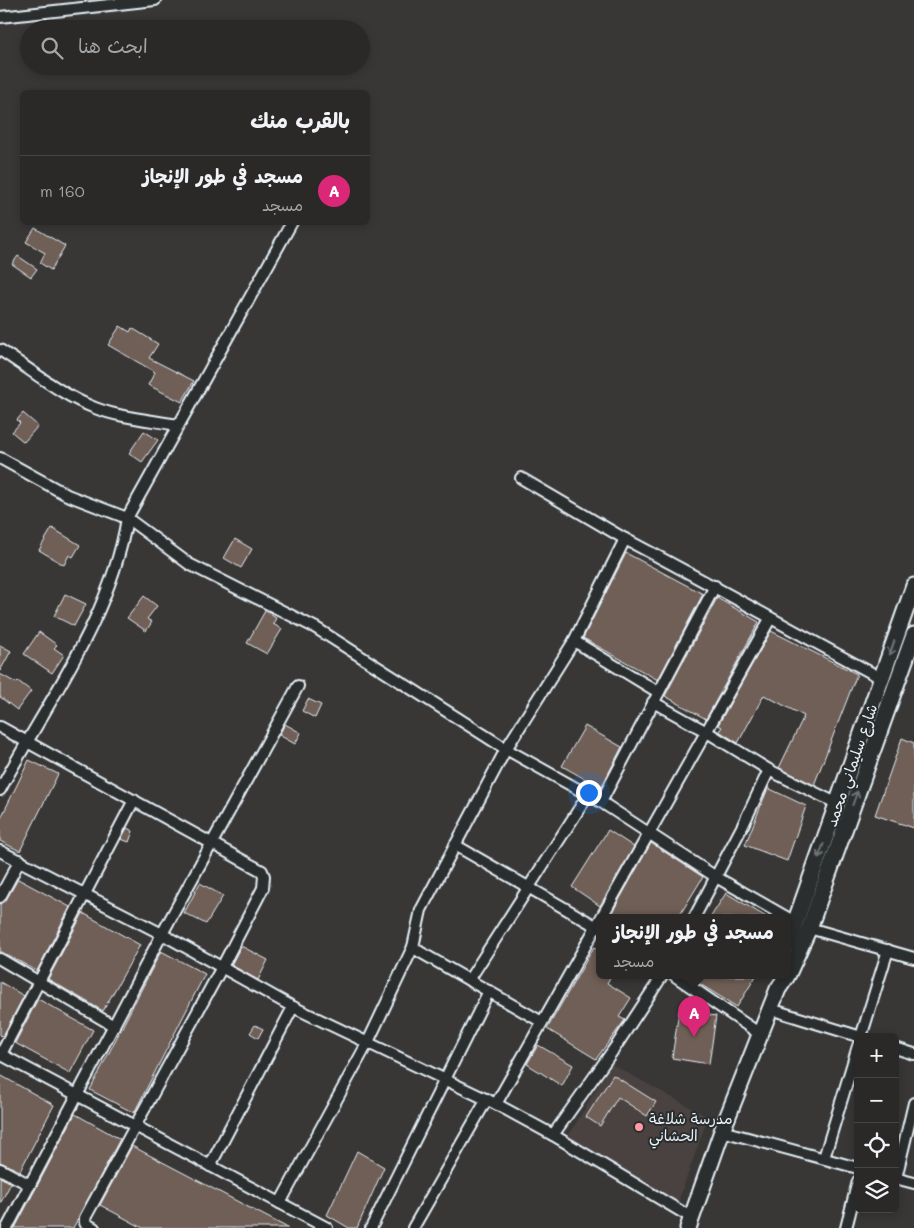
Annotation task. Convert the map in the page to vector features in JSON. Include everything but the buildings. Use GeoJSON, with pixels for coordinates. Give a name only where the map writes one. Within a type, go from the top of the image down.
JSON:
{"type":"FeatureCollection","features":[{"type":"Feature","properties":{"kind":"street"},"geometry":{"type":"LineString","coordinates":[[0,17],[155,0]]}},
{"type":"Feature","properties":{"kind":"street"},"geometry":{"type":"LineString","coordinates":[[0,790],[26,741],[74,661],[99,610],[120,553],[127,518],[290,225]]}},
{"type":"Feature","properties":{"kind":"street"},"geometry":{"type":"LineString","coordinates":[[0,350],[76,399],[95,408],[116,414],[178,425]]}},
{"type":"Feature","properties":{"kind":"street"},"geometry":{"type":"LineString","coordinates":[[0,459],[67,495],[127,518],[189,564],[316,628],[506,749],[601,802],[716,877],[782,914]]}},
{"type":"Feature","properties":{"kind":"street"},"geometry":{"type":"LineString","coordinates":[[521,478],[625,539],[715,586],[770,619],[881,678]]}},
{"type":"Feature","properties":{"kind":"street"},"geometry":{"type":"LineString","coordinates":[[280,1203],[368,1042],[413,947],[421,910],[506,749],[574,641],[625,539]]}},
{"type":"Feature","properties":{"kind":"street"},"geometry":{"type":"LineString","coordinates":[[601,802],[652,702],[715,586]]}},
{"type":"Feature","properties":{"kind":"street","name":"شارع سليماني محمد"},"geometry":{"type":"LineString","coordinates":[[791,962],[838,804],[914,586]]}},
{"type":"Feature","properties":{"kind":"street"},"geometry":{"type":"LineString","coordinates":[[605,914],[649,832],[708,732],[770,619]]}},
{"type":"Feature","properties":{"kind":"street","name":"شارع سليماني محمد"},"geometry":{"type":"LineString","coordinates":[[791,940],[802,925],[914,635]]}},
{"type":"Feature","properties":{"kind":"street"},"geometry":{"type":"LineString","coordinates":[[574,641],[658,692]]}},
{"type":"Feature","properties":{"kind":"street"},"geometry":{"type":"LineString","coordinates":[[7,1228],[162,934],[298,686]]}},
{"type":"Feature","properties":{"kind":"street"},"geometry":{"type":"LineString","coordinates":[[652,702],[708,732],[769,770],[838,804]]}},
{"type":"Feature","properties":{"kind":"street"},"geometry":{"type":"LineString","coordinates":[[0,727],[212,842],[262,872],[264,876],[263,888],[222,967],[85,1218],[85,1223],[94,1228]]}},
{"type":"Feature","properties":{"kind":"street"},"geometry":{"type":"LineString","coordinates":[[696,914],[769,770]]}},
{"type":"Feature","properties":{"kind":"street"},"geometry":{"type":"LineString","coordinates":[[468,980],[588,795]]}},
{"type":"Feature","properties":{"kind":"street"},"geometry":{"type":"LineString","coordinates":[[134,800],[86,895],[0,1055],[280,1203],[314,1225],[327,1228]]}},
{"type":"Feature","properties":{"kind":"street"},"geometry":{"type":"LineString","coordinates":[[455,845],[526,888],[596,926]]}},
{"type":"Feature","properties":{"kind":"street"},"geometry":{"type":"LineString","coordinates":[[0,851],[162,934],[293,1007],[492,1102],[554,1135],[690,1223]]}},
{"type":"Feature","properties":{"kind":"street"},"geometry":{"type":"LineString","coordinates":[[0,897],[20,860]]}},
{"type":"Feature","properties":{"kind":"street"},"geometry":{"type":"LineString","coordinates":[[791,919],[802,925],[914,958]]}},
{"type":"Feature","properties":{"kind":"street"},"geometry":{"type":"LineString","coordinates":[[413,1228],[542,1022],[596,930]]}},
{"type":"Feature","properties":{"kind":"street"},"geometry":{"type":"LineString","coordinates":[[413,947],[542,1022]]}},
{"type":"Feature","properties":{"kind":"street"},"geometry":{"type":"LineString","coordinates":[[770,1009],[861,1037],[888,950]]}},
{"type":"Feature","properties":{"kind":"street"},"geometry":{"type":"LineString","coordinates":[[0,959],[114,1026]]}},
{"type":"Feature","properties":{"kind":"street"},"geometry":{"type":"LineString","coordinates":[[554,1135],[660,979]]}},
{"type":"Feature","properties":{"kind":"street"},"geometry":{"type":"LineString","coordinates":[[679,979],[760,1034]]}},
{"type":"Feature","properties":{"kind":"street","name":"شارع سليماني محمد"},"geometry":{"type":"LineString","coordinates":[[690,1223],[722,1131],[770,1009],[778,982]]}},
{"type":"Feature","properties":{"kind":"street"},"geometry":{"type":"LineString","coordinates":[[371,1228],[489,992]]}},
{"type":"Feature","properties":{"kind":"street"},"geometry":{"type":"LineString","coordinates":[[210,1166],[293,1007]]}},
{"type":"Feature","properties":{"kind":"street"},"geometry":{"type":"LineString","coordinates":[[899,1049],[914,1054]]}},
{"type":"Feature","properties":{"kind":"street"},"geometry":{"type":"LineString","coordinates":[[824,1158],[854,1059]]}},
{"type":"Feature","properties":{"kind":"street"},"geometry":{"type":"LineString","coordinates":[[898,1168],[914,1103]]}},
{"type":"Feature","properties":{"kind":"street"},"geometry":{"type":"LineString","coordinates":[[722,1131],[854,1167]]}},
{"type":"Feature","properties":{"kind":"street"},"geometry":{"type":"LineString","coordinates":[[0,1169],[30,1185]]}},
{"type":"Feature","properties":{"kind":"street"},"geometry":{"type":"LineString","coordinates":[[899,1179],[914,1183]]}},
{"type":"Feature","properties":{"kind":"street"},"geometry":{"type":"LineString","coordinates":[[846,1228],[854,1197]]}},
{"type":"Feature","properties":{"kind":"shaded area","name":"مدرسة شلاغة الحشاني"},"geometry":{"type":"Polygon","coordinates":[[[611,1064],[708,1117],[678,1202],[568,1137],[611,1064]]]}},
{"type":"Feature","properties":{"kind":"place","name":"مسجد في طور الإنجاز"},"geometry":{"type":"Point","coordinates":[694,1037]}},
{"type":"Feature","properties":{"kind":"place","name":"مدرسة شلاغة الحشاني"},"geometry":{"type":"Point","coordinates":[639,1127]}}]}
